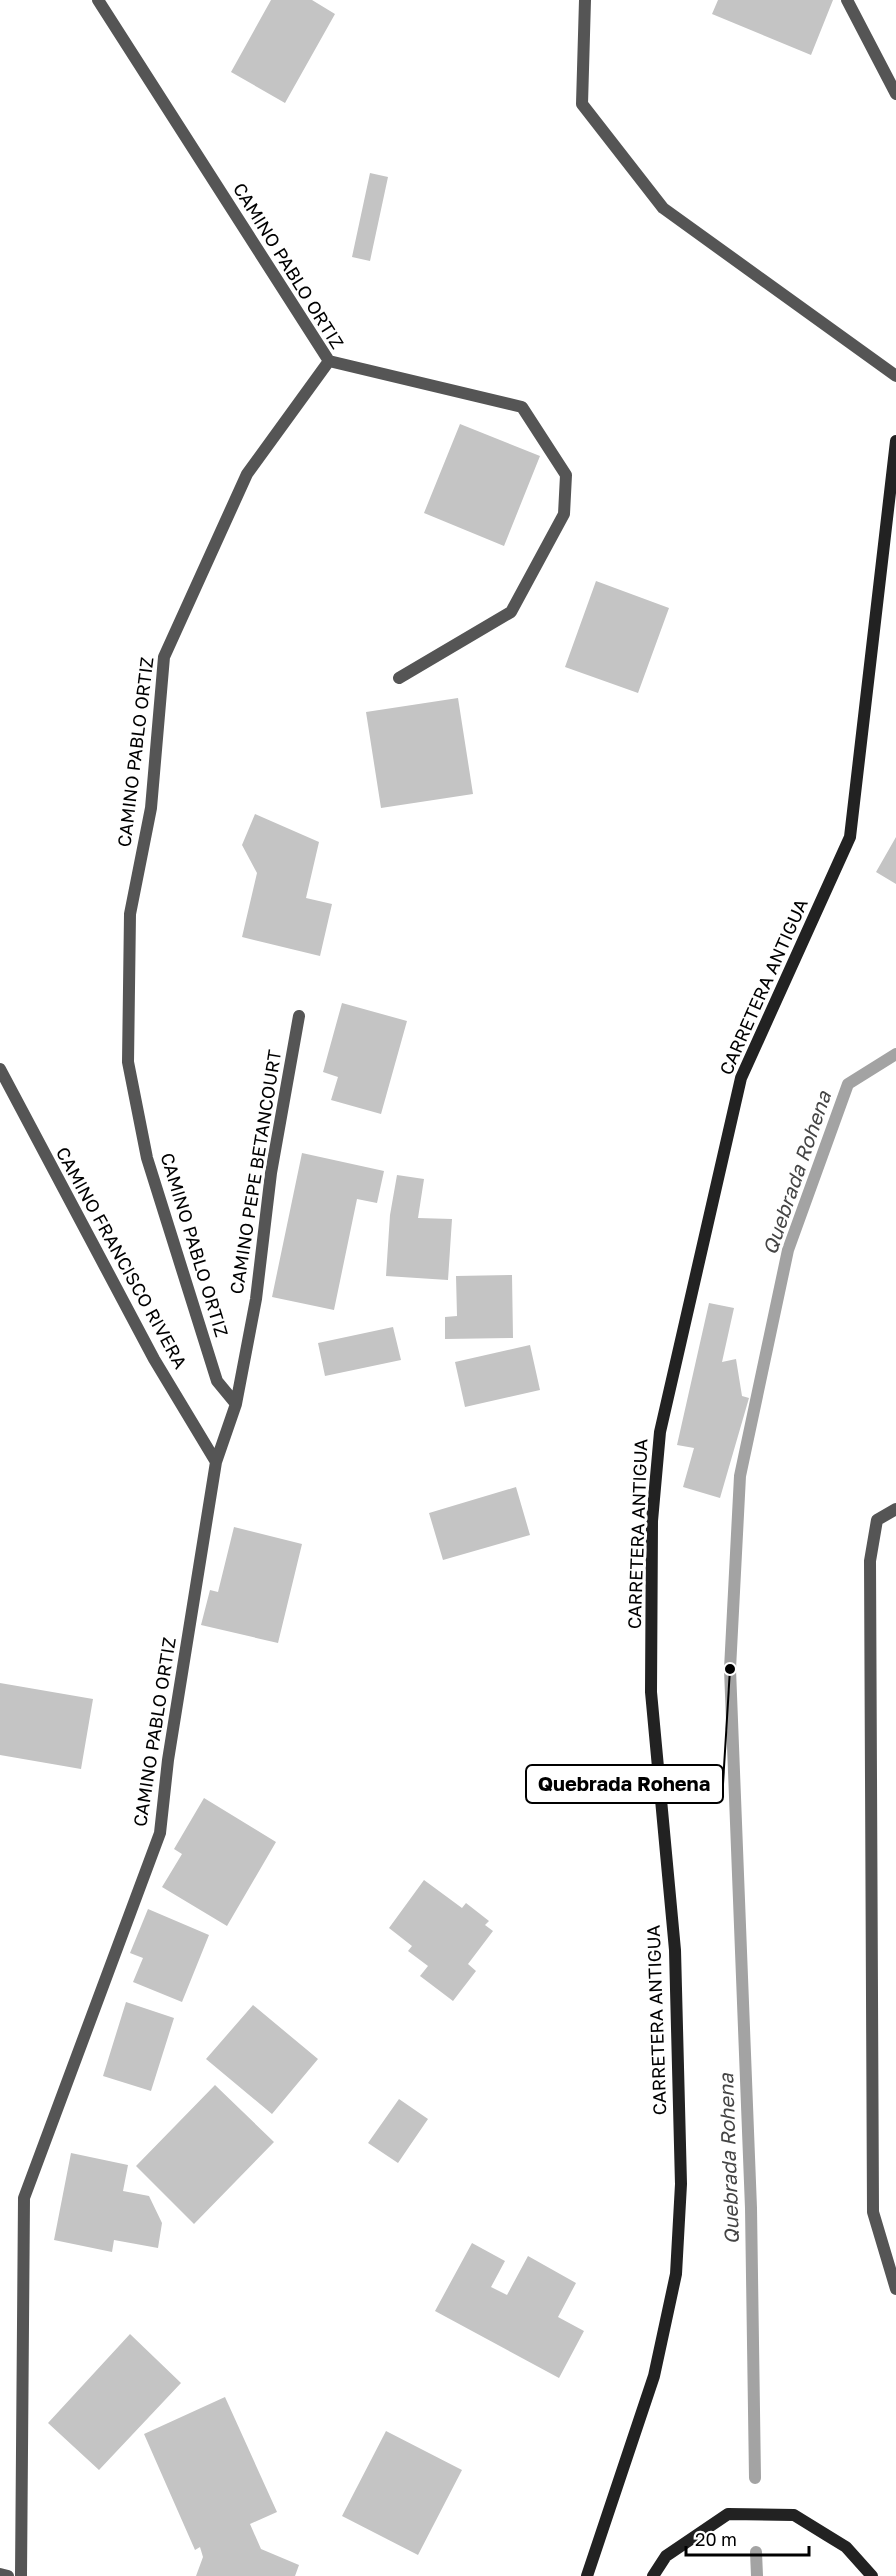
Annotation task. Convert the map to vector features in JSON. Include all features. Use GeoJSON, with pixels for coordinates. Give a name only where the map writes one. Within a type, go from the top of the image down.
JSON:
{"type":"FeatureCollection","features":[{"type":"Feature","properties":{"kind":"street","name":"CAMINO PABLO ORTIZ"},"geometry":{"type":"LineString","coordinates":[[21,2576],[24,2198],[159,1833],[168,1760],[216,1462],[236,1404],[217,1381],[147,1158],[128,1062],[130,914],[151,808],[164,657],[247,474],[329,360],[98,0]]}},
{"type":"Feature","properties":{"kind":"street"},"geometry":{"type":"LineString","coordinates":[[585,0],[582,104],[663,208],[896,376]]}},
{"type":"Feature","properties":{"kind":"street"},"geometry":{"type":"LineString","coordinates":[[847,0],[896,94]]}},
{"type":"Feature","properties":{"kind":"street"},"geometry":{"type":"LineString","coordinates":[[329,360],[522,407],[566,475],[564,514],[512,612],[399,678]]}},
{"type":"Feature","properties":{"kind":"street","name":"CARRETERA ANTIGUA"},"geometry":{"type":"LineString","coordinates":[[587,2576],[654,2376],[676,2274],[681,2184],[675,1950],[651,1692],[652,1521],[660,1432],[741,1078],[850,837],[896,441]]}},
{"type":"Feature","properties":{"kind":"street","name":"CAMINO PEPE BETANCOURT"},"geometry":{"type":"LineString","coordinates":[[236,1404],[256,1299],[271,1173],[298,1016]]}},
{"type":"Feature","properties":{"kind":"street","name":"CAMINO FRANCISCO RIVERA"},"geometry":{"type":"LineString","coordinates":[[0,1069],[154,1359],[216,1462]]}},
{"type":"Feature","properties":{"kind":"street"},"geometry":{"type":"LineString","coordinates":[[896,1509],[878,1520],[870,1561],[873,2212],[896,2289]]}},
{"type":"Feature","properties":{"kind":"street"},"geometry":{"type":"LineString","coordinates":[[653,2576],[666,2556],[728,2514],[794,2515],[846,2547],[872,2576]]}},
{"type":"Feature","properties":{"kind":"street"},"geometry":{"type":"LineString","coordinates":[[0,2574],[8,2576]]}},
{"type":"Feature","properties":{"kind":"building"},"geometry":{"type":"Polygon","coordinates":[[[271,0],[312,0],[335,14],[285,103],[231,72],[271,0]]]}},
{"type":"Feature","properties":{"kind":"building"},"geometry":{"type":"Polygon","coordinates":[[[718,0],[833,0],[811,55],[712,14],[718,0]]]}},
{"type":"Feature","properties":{"kind":"building"},"geometry":{"type":"Polygon","coordinates":[[[370,173],[388,177],[370,261],[352,257],[370,173]]]}},
{"type":"Feature","properties":{"kind":"building"},"geometry":{"type":"Polygon","coordinates":[[[460,424],[540,456],[504,546],[424,513],[460,424]]]}},
{"type":"Feature","properties":{"kind":"building"},"geometry":{"type":"Polygon","coordinates":[[[596,581],[669,608],[638,693],[565,667],[596,581]]]}},
{"type":"Feature","properties":{"kind":"building"},"geometry":{"type":"Polygon","coordinates":[[[458,698],[473,794],[381,808],[366,712],[458,698]]]}},
{"type":"Feature","properties":{"kind":"building"},"geometry":{"type":"Polygon","coordinates":[[[255,814],[319,842],[306,898],[332,904],[320,956],[242,937],[257,873],[242,845],[255,814]]]}},
{"type":"Feature","properties":{"kind":"building"},"geometry":{"type":"Polygon","coordinates":[[[896,837],[896,884],[876,872],[896,837]]]}},
{"type":"Feature","properties":{"kind":"building"},"geometry":{"type":"Polygon","coordinates":[[[342,1003],[407,1021],[381,1114],[331,1100],[338,1077],[323,1072],[342,1003]]]}},
{"type":"Feature","properties":{"kind":"building"},"geometry":{"type":"Polygon","coordinates":[[[302,1153],[384,1171],[377,1203],[357,1199],[334,1310],[272,1297],[302,1153]]]}},
{"type":"Feature","properties":{"kind":"building"},"geometry":{"type":"Polygon","coordinates":[[[397,1175],[424,1179],[418,1218],[452,1219],[448,1280],[386,1276],[390,1215],[397,1175]]]}},
{"type":"Feature","properties":{"kind":"building"},"geometry":{"type":"Polygon","coordinates":[[[512,1275],[513,1338],[445,1339],[445,1317],[457,1316],[456,1276],[512,1275]]]}},
{"type":"Feature","properties":{"kind":"building"},"geometry":{"type":"Polygon","coordinates":[[[709,1303],[734,1308],[722,1362],[736,1359],[742,1396],[749,1398],[720,1498],[683,1487],[694,1448],[677,1445],[709,1303]]]}},
{"type":"Feature","properties":{"kind":"building"},"geometry":{"type":"Polygon","coordinates":[[[393,1327],[401,1360],[325,1376],[318,1343],[393,1327]]]}},
{"type":"Feature","properties":{"kind":"building"},"geometry":{"type":"Polygon","coordinates":[[[530,1345],[540,1390],[465,1407],[455,1362],[530,1345]]]}},
{"type":"Feature","properties":{"kind":"building"},"geometry":{"type":"Polygon","coordinates":[[[516,1487],[530,1535],[443,1560],[429,1513],[516,1487]]]}},
{"type":"Feature","properties":{"kind":"building"},"geometry":{"type":"Polygon","coordinates":[[[234,1527],[302,1544],[278,1643],[201,1625],[210,1590],[218,1592],[234,1527]]]}},
{"type":"Feature","properties":{"kind":"building"},"geometry":{"type":"Polygon","coordinates":[[[0,1683],[93,1699],[81,1769],[0,1755],[0,1683]]]}},
{"type":"Feature","properties":{"kind":"building"},"geometry":{"type":"Polygon","coordinates":[[[204,1798],[276,1842],[227,1926],[162,1887],[182,1854],[174,1849],[204,1798]]]}},
{"type":"Feature","properties":{"kind":"building"},"geometry":{"type":"Polygon","coordinates":[[[424,1880],[462,1908],[466,1903],[489,1921],[485,1925],[493,1931],[468,1964],[476,1971],[453,2001],[420,1976],[428,1966],[408,1951],[412,1946],[389,1928],[424,1880]]]}},
{"type":"Feature","properties":{"kind":"building"},"geometry":{"type":"Polygon","coordinates":[[[148,1909],[209,1935],[182,2002],[133,1982],[143,1958],[130,1953],[148,1909]]]}},
{"type":"Feature","properties":{"kind":"building"},"geometry":{"type":"Polygon","coordinates":[[[126,2002],[174,2018],[151,2091],[103,2076],[126,2002]]]}},
{"type":"Feature","properties":{"kind":"building"},"geometry":{"type":"Polygon","coordinates":[[[253,2005],[318,2059],[272,2114],[206,2059],[253,2005]]]}},
{"type":"Feature","properties":{"kind":"building"},"geometry":{"type":"Polygon","coordinates":[[[215,2085],[274,2142],[194,2224],[136,2166],[215,2085]]]}},
{"type":"Feature","properties":{"kind":"building"},"geometry":{"type":"Polygon","coordinates":[[[399,2099],[428,2119],[398,2163],[368,2143],[399,2099]]]}},
{"type":"Feature","properties":{"kind":"building"},"geometry":{"type":"Polygon","coordinates":[[[71,2153],[128,2165],[123,2191],[149,2196],[162,2223],[158,2248],[114,2240],[112,2252],[54,2240],[71,2153]]]}},
{"type":"Feature","properties":{"kind":"building"},"geometry":{"type":"Polygon","coordinates":[[[472,2243],[505,2261],[491,2287],[507,2295],[528,2256],[576,2283],[558,2317],[584,2331],[559,2378],[435,2311],[472,2243]]]}},
{"type":"Feature","properties":{"kind":"building"},"geometry":{"type":"Polygon","coordinates":[[[130,2334],[181,2383],[99,2470],[48,2423],[130,2334]]]}},
{"type":"Feature","properties":{"kind":"building"},"geometry":{"type":"Polygon","coordinates":[[[225,2397],[277,2512],[250,2524],[261,2549],[299,2565],[295,2576],[196,2576],[203,2557],[200,2547],[195,2550],[144,2434],[225,2397]]]}},
{"type":"Feature","properties":{"kind":"building"},"geometry":{"type":"Polygon","coordinates":[[[386,2431],[462,2470],[418,2555],[342,2516],[386,2431]]]}},
{"type":"Feature","properties":{"kind":"waterway","name":"Quebrada Rohena"},"geometry":{"type":"LineString","coordinates":[[755,2478],[751,2208],[730,1669],[740,1476],[788,1250],[848,1084],[896,1054]]}},
{"type":"Feature","properties":{"kind":"waterway","name":"Quebrada Rohena"},"geometry":{"type":"LineString","coordinates":[[756,2552],[757,2576]]}},
{"type":"Feature","properties":{"kind":"place","name":"Quebrada Rohena"},"geometry":{"type":"Point","coordinates":[730,1669]}}]}
